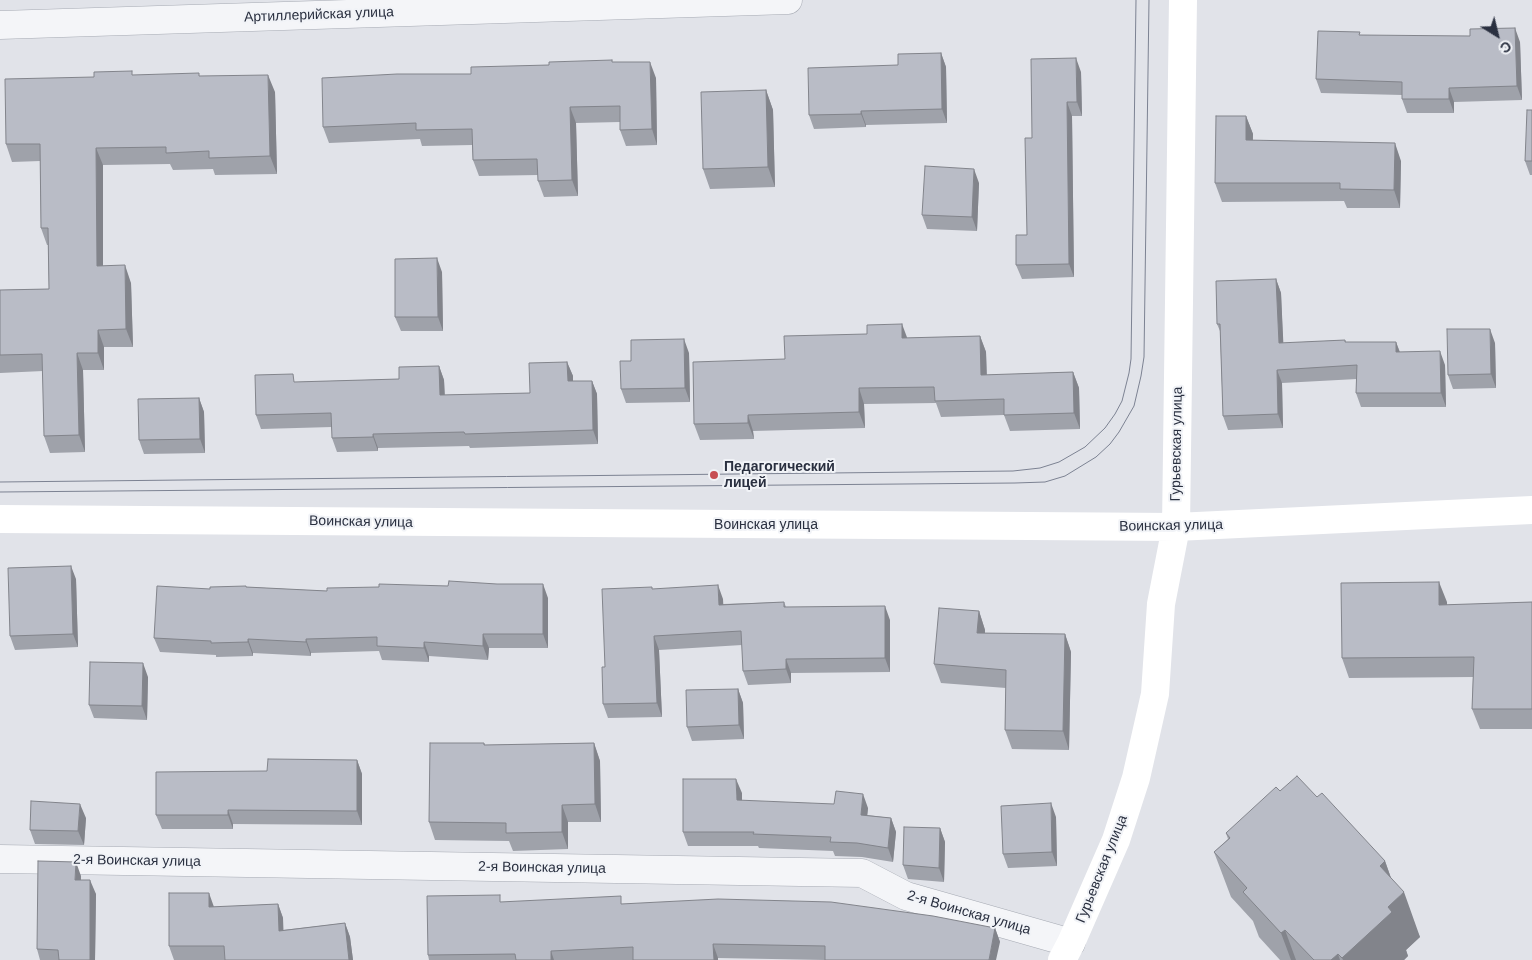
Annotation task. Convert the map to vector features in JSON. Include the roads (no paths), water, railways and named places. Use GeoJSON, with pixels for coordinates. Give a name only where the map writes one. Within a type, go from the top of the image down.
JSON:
{"type":"FeatureCollection","features":[{"type":"Feature","properties":{"kind":"street","name":"Артиллерийская улица"},"geometry":{"type":"LineString","coordinates":[[0,25],[788,0]]}},
{"type":"Feature","properties":{"kind":"street","name":"Гурьевская улица"},"geometry":{"type":"LineString","coordinates":[[1067,951],[1116,840],[1136,778],[1155,694],[1161,604],[1176,527],[1182,0]]}},
{"type":"Feature","properties":{"kind":"street","name":"Воинская улица"},"geometry":{"type":"LineString","coordinates":[[0,519],[1176,527],[1532,510]]}},
{"type":"Feature","properties":{"kind":"street","name":"2-я Воинская улица"},"geometry":{"type":"LineString","coordinates":[[0,859],[862,873],[906,896],[1067,951]]}},
{"type":"Feature","properties":{"kind":"tram line"},"geometry":{"type":"LineString","coordinates":[[0,482],[1013,471],[1040,468],[1059,462],[1085,447],[1105,428],[1122,401],[1129,373],[1131,359],[1136,0]]}},
{"type":"Feature","properties":{"kind":"tram line"},"geometry":{"type":"LineString","coordinates":[[0,492],[1015,483],[1045,482],[1065,476],[1096,457],[1110,444],[1134,406],[1141,376],[1144,357],[1149,0]]}},
{"type":"Feature","properties":{"kind":"place","name":"Педагогический лицей"},"geometry":{"type":"Point","coordinates":[714,475]}}]}
